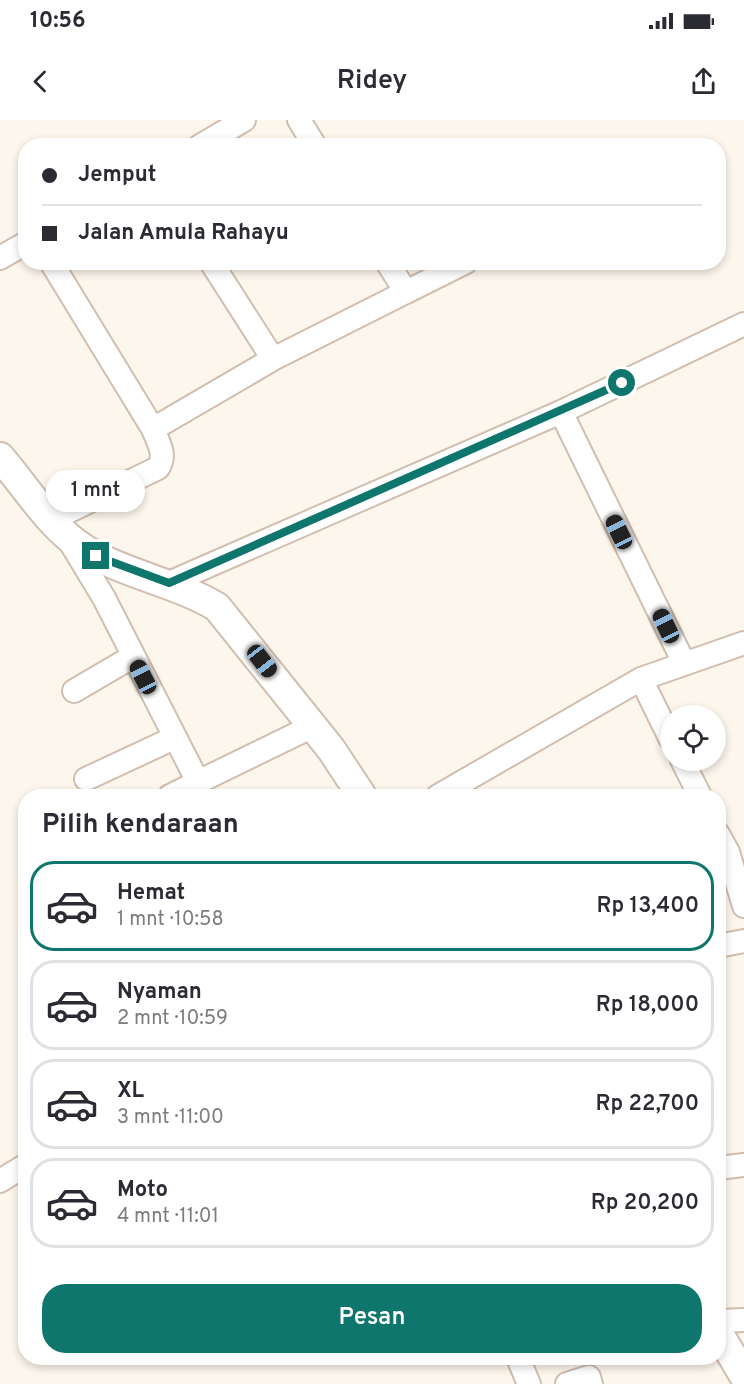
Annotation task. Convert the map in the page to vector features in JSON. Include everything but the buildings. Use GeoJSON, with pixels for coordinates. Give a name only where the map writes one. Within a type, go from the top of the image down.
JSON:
{"type":"FeatureCollection","features":[{"type":"Feature","properties":{"kind":"street"},"geometry":{"type":"LineString","coordinates":[[214,138],[244,120]]}},
{"type":"Feature","properties":{"kind":"street"},"geometry":{"type":"LineString","coordinates":[[299,120],[310,138]]}},
{"type":"Feature","properties":{"kind":"street"},"geometry":{"type":"LineString","coordinates":[[0,258],[18,248]]}},
{"type":"Feature","properties":{"kind":"street"},"geometry":{"type":"LineString","coordinates":[[56,270],[153,429],[163,461],[158,468],[61,529]]}},
{"type":"Feature","properties":{"kind":"street"},"geometry":{"type":"LineString","coordinates":[[217,270],[273,359]]}},
{"type":"Feature","properties":{"kind":"street"},"geometry":{"type":"LineString","coordinates":[[392,270],[406,292]]}},
{"type":"Feature","properties":{"kind":"street"},"geometry":{"type":"LineString","coordinates":[[153,429],[273,359],[450,270]]}},
{"type":"Feature","properties":{"kind":"street"},"geometry":{"type":"LineString","coordinates":[[169,583],[561,412],[744,324]]}},
{"type":"Feature","properties":{"kind":"street"},"geometry":{"type":"LineString","coordinates":[[561,412],[684,663]]}},
{"type":"Feature","properties":{"kind":"street"},"geometry":{"type":"LineString","coordinates":[[0,458],[61,529],[104,598],[132,657],[198,782]]}},
{"type":"Feature","properties":{"kind":"street"},"geometry":{"type":"LineString","coordinates":[[61,529],[96,556],[169,583],[217,607],[313,726],[357,789]]}},
{"type":"Feature","properties":{"kind":"street"},"geometry":{"type":"LineString","coordinates":[[450,789],[641,679],[744,643]]}},
{"type":"Feature","properties":{"kind":"street"},"geometry":{"type":"LineString","coordinates":[[74,691],[132,657]]}},
{"type":"Feature","properties":{"kind":"street"},"geometry":{"type":"LineString","coordinates":[[641,679],[660,718]]}},
{"type":"Feature","properties":{"kind":"street"},"geometry":{"type":"LineString","coordinates":[[184,789],[313,726]]}},
{"type":"Feature","properties":{"kind":"street"},"geometry":{"type":"LineString","coordinates":[[86,779],[174,738]]}},
{"type":"Feature","properties":{"kind":"street"},"geometry":{"type":"LineString","coordinates":[[688,771],[696,789]]}},
{"type":"Feature","properties":{"kind":"street"},"geometry":{"type":"LineString","coordinates":[[726,848],[744,906]]}},
{"type":"Feature","properties":{"kind":"street"},"geometry":{"type":"LineString","coordinates":[[726,944],[744,941]]}},
{"type":"Feature","properties":{"kind":"street"},"geometry":{"type":"LineString","coordinates":[[726,1167],[744,1165]]}},
{"type":"Feature","properties":{"kind":"street"},"geometry":{"type":"LineString","coordinates":[[0,1181],[18,1170]]}},
{"type":"Feature","properties":{"kind":"street"},"geometry":{"type":"LineString","coordinates":[[726,1321],[744,1320]]}},
{"type":"Feature","properties":{"kind":"street"},"geometry":{"type":"LineString","coordinates":[[726,1346],[744,1376]]}},
{"type":"Feature","properties":{"kind":"street"},"geometry":{"type":"LineString","coordinates":[[521,1365],[529,1384]]}},
{"type":"Feature","properties":{"kind":"street"},"geometry":{"type":"LineString","coordinates":[[567,1384],[589,1377],[591,1384]]}},
{"type":"Feature","properties":{"kind":"route"},"geometry":{"type":"LineString","coordinates":[[96,556],[169,583],[561,412],[622,383]]}}]}
